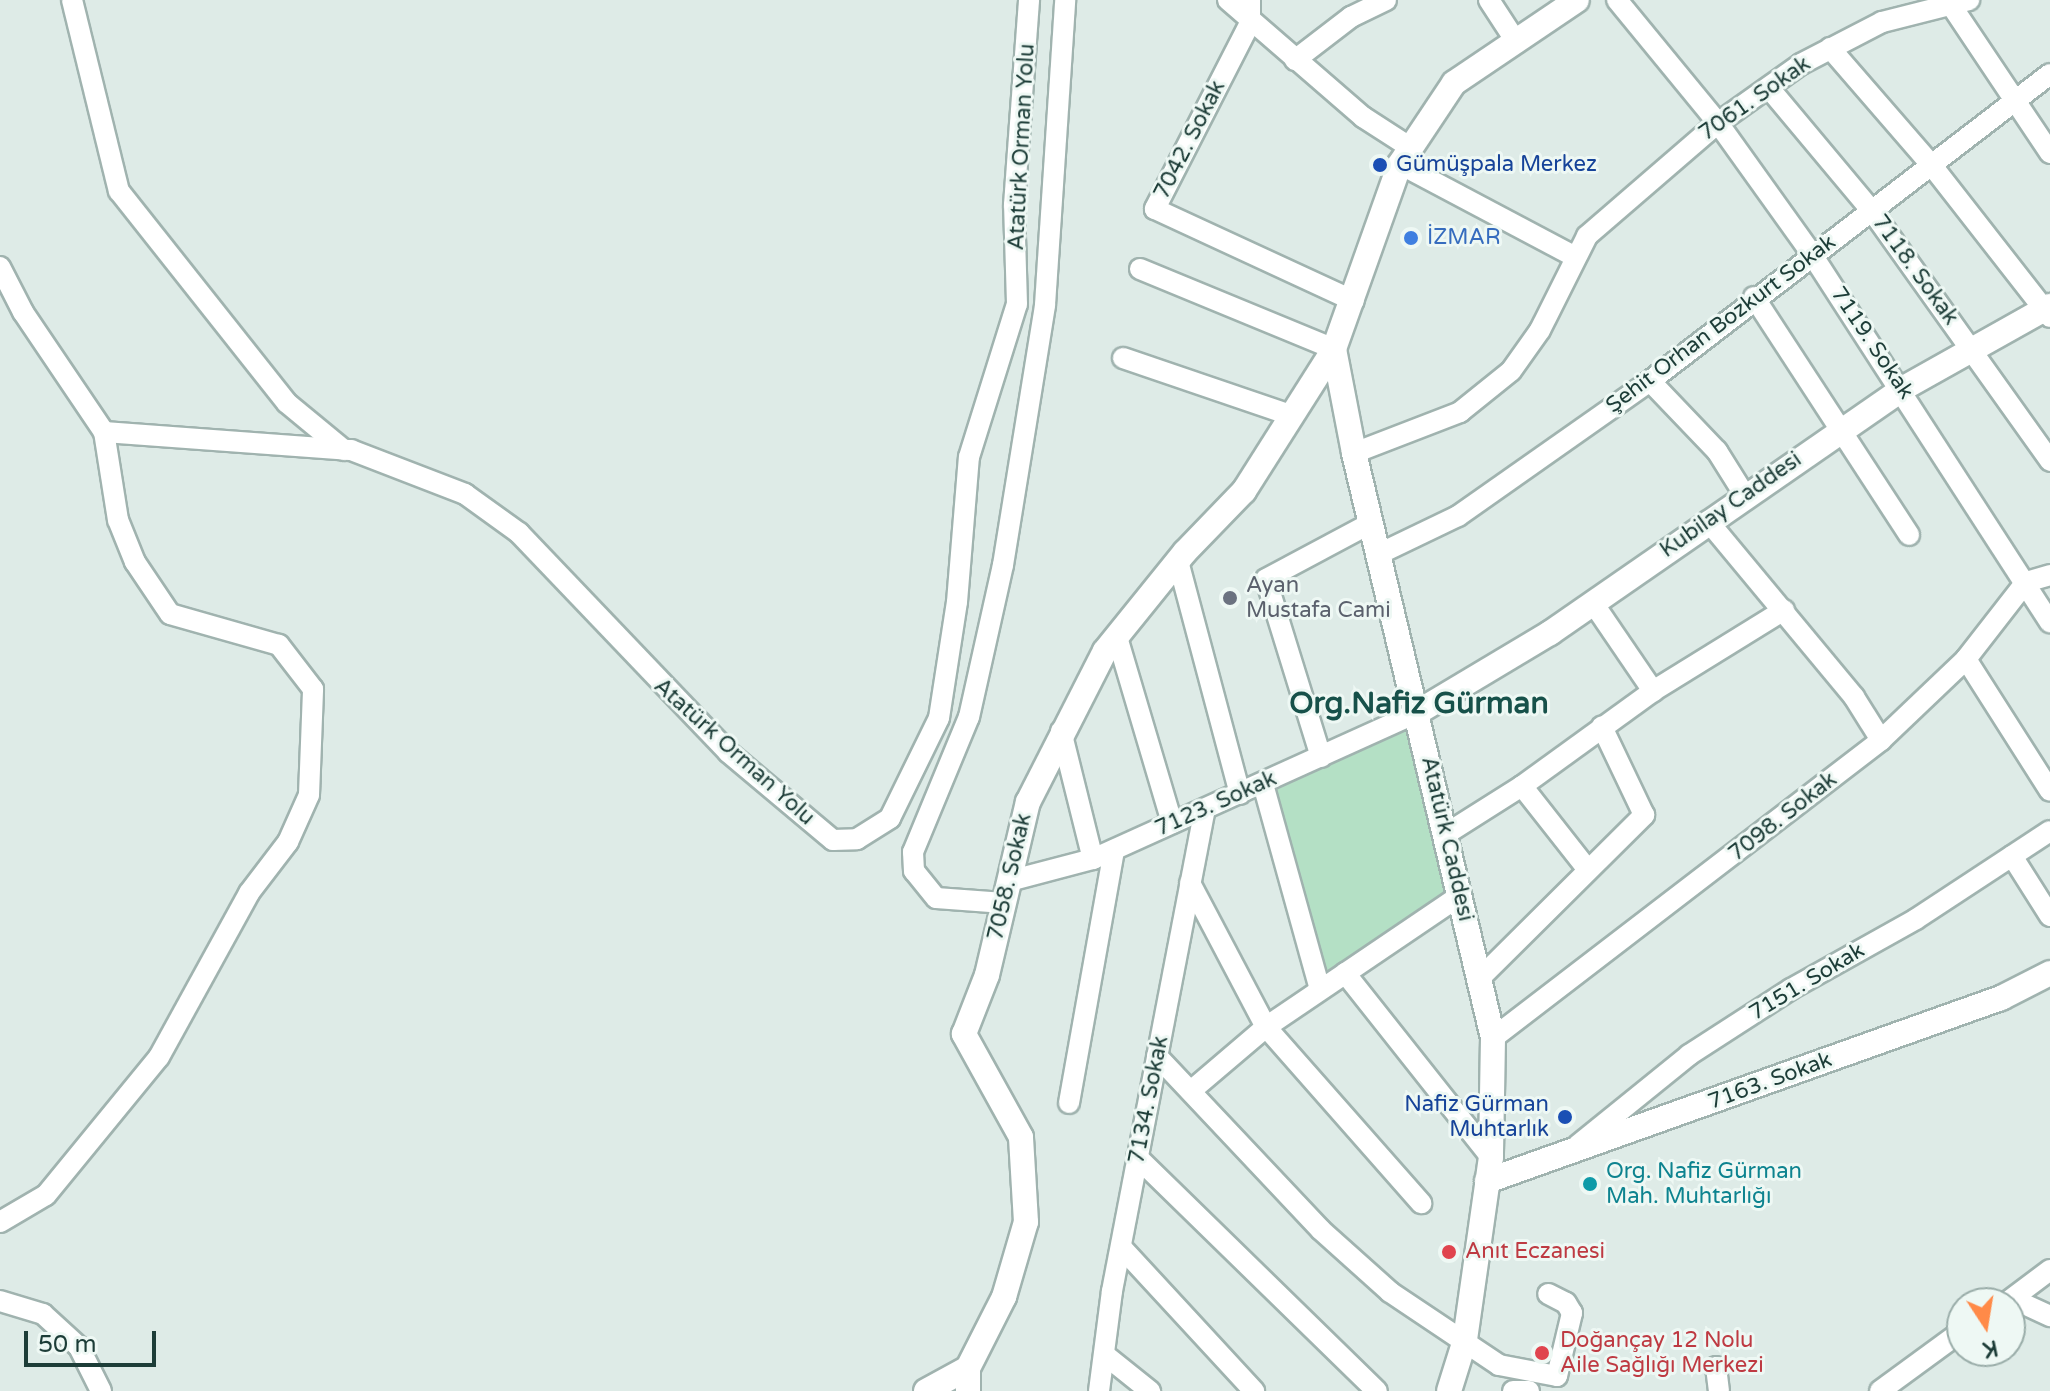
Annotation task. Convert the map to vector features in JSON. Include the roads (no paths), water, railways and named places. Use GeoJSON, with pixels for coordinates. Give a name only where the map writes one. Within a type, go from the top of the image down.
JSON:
{"type":"FeatureCollection","features":[{"type":"Feature","properties":{"kind":"main road"},"geometry":{"type":"LineString","coordinates":[[1334,349],[1406,156],[1454,83],[1577,0]]}},
{"type":"Feature","properties":{"kind":"main road","name":"Kubilay Caddesi"},"geometry":{"type":"LineString","coordinates":[[1418,712],[1593,603],[1744,494],[1902,389],[1972,348],[2048,311]]}},
{"type":"Feature","properties":{"kind":"main road","name":"7058. Sokak"},"geometry":{"type":"LineString","coordinates":[[968,1380],[1004,1297],[1026,1222],[1021,1137],[964,1034],[987,975],[1028,802],[1061,731],[1117,637],[1178,561],[1244,491],[1334,349]]}},
{"type":"Feature","properties":{"kind":"main road","name":"Atatürk Caddesi"},"geometry":{"type":"LineString","coordinates":[[1334,349],[1354,453],[1493,1038],[1489,1169],[1465,1340],[1449,1391]]}},
{"type":"Feature","properties":{"kind":"main road","name":"7163. Sokak"},"geometry":{"type":"LineString","coordinates":[[1489,1169],[1575,1148],[2001,998],[2050,973]]}},
{"type":"Feature","properties":{"kind":"main road"},"geometry":{"type":"LineString","coordinates":[[926,1391],[968,1380]]}},
{"type":"Feature","properties":{"kind":"street"},"geometry":{"type":"LineString","coordinates":[[72,0],[119,191],[287,403],[344,450]]}},
{"type":"Feature","properties":{"kind":"street","name":"Atatürk Orman Yolu"},"geometry":{"type":"LineString","coordinates":[[104,432],[344,450],[465,494],[519,533],[679,705],[809,822],[833,840],[873,833],[890,818],[906,792],[939,718],[957,602],[969,457],[1017,304],[1014,205],[1029,0]]}},
{"type":"Feature","properties":{"kind":"street","name":"7123. Sokak"},"geometry":{"type":"LineString","coordinates":[[1065,0],[1045,305],[1003,565],[969,717],[913,852],[914,871],[936,898],[1006,892],[1114,850],[1418,712]]}},
{"type":"Feature","properties":{"kind":"street"},"geometry":{"type":"LineString","coordinates":[[1228,0],[1250,23],[1406,156],[1576,257]]}},
{"type":"Feature","properties":{"kind":"street","name":"7042. Sokak"},"geometry":{"type":"LineString","coordinates":[[1250,0],[1250,23],[1155,209],[1354,301]]}},
{"type":"Feature","properties":{"kind":"street"},"geometry":{"type":"LineString","coordinates":[[1295,60],[1351,17],[1386,0]]}},
{"type":"Feature","properties":{"kind":"street"},"geometry":{"type":"LineString","coordinates":[[1489,0],[1517,43]]}},
{"type":"Feature","properties":{"kind":"street","name":"7119. Sokak"},"geometry":{"type":"LineString","coordinates":[[1617,0],[1718,123],[1811,253],[1902,389],[2050,623]]}},
{"type":"Feature","properties":{"kind":"street"},"geometry":{"type":"LineString","coordinates":[[1960,2],[2012,103],[2050,153]]}},
{"type":"Feature","properties":{"kind":"street","name":"7061. Sokak"},"geometry":{"type":"LineString","coordinates":[[1354,453],[1460,412],[1511,371],[1540,330],[1587,236],[1718,123],[1830,48],[1915,5],[1960,2]]}},
{"type":"Feature","properties":{"kind":"street"},"geometry":{"type":"LineString","coordinates":[[1830,48],[1933,167],[2048,311]]}},
{"type":"Feature","properties":{"kind":"street","name":"Şehit Orhan Bozkurt Sokak"},"geometry":{"type":"LineString","coordinates":[[1379,554],[1458,516],[1650,381],[1811,253],[1933,167],[2050,74]]}},
{"type":"Feature","properties":{"kind":"street","name":"7118. Sokak"},"geometry":{"type":"LineString","coordinates":[[1769,88],[1872,211],[2050,461]]}},
{"type":"Feature","properties":{"kind":"street"},"geometry":{"type":"LineString","coordinates":[[0,267],[23,312],[104,432],[118,520],[135,562],[170,614],[279,645],[313,689],[309,795],[288,842],[249,893],[159,1057],[46,1195],[0,1222]]}},
{"type":"Feature","properties":{"kind":"street"},"geometry":{"type":"LineString","coordinates":[[1140,269],[1334,349]]}},
{"type":"Feature","properties":{"kind":"street"},"geometry":{"type":"LineString","coordinates":[[1754,297],[1909,535]]}},
{"type":"Feature","properties":{"kind":"street"},"geometry":{"type":"LineString","coordinates":[[1123,358],[1290,415]]}},
{"type":"Feature","properties":{"kind":"street"},"geometry":{"type":"LineString","coordinates":[[1650,381],[1717,451],[1744,494]]}},
{"type":"Feature","properties":{"kind":"street"},"geometry":{"type":"LineString","coordinates":[[1708,521],[1854,697],[1881,740]]}},
{"type":"Feature","properties":{"kind":"street"},"geometry":{"type":"LineString","coordinates":[[1321,757],[1266,579],[1371,523]]}},
{"type":"Feature","properties":{"kind":"street"},"geometry":{"type":"LineString","coordinates":[[1178,561],[1240,794]]}},
{"type":"Feature","properties":{"kind":"street"},"geometry":{"type":"LineString","coordinates":[[2026,582],[2050,575]]}},
{"type":"Feature","properties":{"kind":"street","name":"7098. Sokak"},"geometry":{"type":"LineString","coordinates":[[1493,1038],[1881,740],[1966,659],[2026,582]]}},
{"type":"Feature","properties":{"kind":"street"},"geometry":{"type":"LineString","coordinates":[[1593,603],[1653,691]]}},
{"type":"Feature","properties":{"kind":"street"},"geometry":{"type":"LineString","coordinates":[[1446,834],[1522,786],[1653,691],[1784,610]]}},
{"type":"Feature","properties":{"kind":"street"},"geometry":{"type":"LineString","coordinates":[[1117,637],[1172,823]]}},
{"type":"Feature","properties":{"kind":"street"},"geometry":{"type":"LineString","coordinates":[[1966,659],[2050,791]]}},
{"type":"Feature","properties":{"kind":"street"},"geometry":{"type":"LineString","coordinates":[[1479,979],[1644,815],[1602,727]]}},
{"type":"Feature","properties":{"kind":"street"},"geometry":{"type":"LineString","coordinates":[[1061,731],[1093,859]]}},
{"type":"Feature","properties":{"kind":"street"},"geometry":{"type":"LineString","coordinates":[[1263,784],[1320,989]]}},
{"type":"Feature","properties":{"kind":"street"},"geometry":{"type":"LineString","coordinates":[[1522,786],[1588,870]]}},
{"type":"Feature","properties":{"kind":"street","name":"7134. Sokak"},"geometry":{"type":"LineString","coordinates":[[1099,1391],[1137,1157],[1205,810]]}},
{"type":"Feature","properties":{"kind":"street","name":"7151. Sokak"},"geometry":{"type":"LineString","coordinates":[[1575,1148],[1689,1055],[2050,831]]}},
{"type":"Feature","properties":{"kind":"street"},"geometry":{"type":"LineString","coordinates":[[1069,1103],[1114,850]]}},
{"type":"Feature","properties":{"kind":"street"},"geometry":{"type":"LineString","coordinates":[[2012,856],[2050,916]]}},
{"type":"Feature","properties":{"kind":"street"},"geometry":{"type":"LineString","coordinates":[[1190,883],[1266,1027],[1421,1203]]}},
{"type":"Feature","properties":{"kind":"street"},"geometry":{"type":"LineString","coordinates":[[1192,1090],[1266,1027],[1461,895]]}},
{"type":"Feature","properties":{"kind":"street"},"geometry":{"type":"LineString","coordinates":[[1345,973],[1489,1169]]}},
{"type":"Feature","properties":{"kind":"street"},"geometry":{"type":"LineString","coordinates":[[1157,1056],[1321,1230],[1390,1292],[1499,1365],[1557,1376],[1572,1313],[1566,1303],[1548,1294]]}},
{"type":"Feature","properties":{"kind":"street"},"geometry":{"type":"LineString","coordinates":[[1137,1157],[1377,1391]]}},
{"type":"Feature","properties":{"kind":"street"},"geometry":{"type":"LineString","coordinates":[[1122,1248],[1254,1391]]}},
{"type":"Feature","properties":{"kind":"street"},"geometry":{"type":"LineString","coordinates":[[2026,1288],[2050,1270]]}},
{"type":"Feature","properties":{"kind":"street"},"geometry":{"type":"LineString","coordinates":[[0,1301],[43,1314],[79,1347],[101,1391]]}},
{"type":"Feature","properties":{"kind":"street"},"geometry":{"type":"LineString","coordinates":[[2026,1307],[2050,1316]]}},
{"type":"Feature","properties":{"kind":"street"},"geometry":{"type":"LineString","coordinates":[[1880,1391],[1946,1343]]}},
{"type":"Feature","properties":{"kind":"street"},"geometry":{"type":"LineString","coordinates":[[1105,1355],[1150,1391]]}},
{"type":"Feature","properties":{"kind":"street"},"geometry":{"type":"LineString","coordinates":[[1716,1367],[1719,1391]]}},
{"type":"Feature","properties":{"kind":"street"},"geometry":{"type":"LineString","coordinates":[[1513,1391],[1529,1391]]}},
{"type":"Feature","properties":{"kind":"place","name":"Gümüşpala Merkez"},"geometry":{"type":"Point","coordinates":[1380,165]}},
{"type":"Feature","properties":{"kind":"place","name":"İZMAR"},"geometry":{"type":"Point","coordinates":[1411,238]}},
{"type":"Feature","properties":{"kind":"place","name":"Ayan Mustafa Cami"},"geometry":{"type":"Point","coordinates":[1230,598]}},
{"type":"Feature","properties":{"kind":"place","name":"Nafiz Gürman Muhtarlık"},"geometry":{"type":"Point","coordinates":[1565,1117]}},
{"type":"Feature","properties":{"kind":"place","name":"Org. Nafiz Gürman Mah. Muhtarlığı"},"geometry":{"type":"Point","coordinates":[1590,1184]}},
{"type":"Feature","properties":{"kind":"place","name":"Anıt Eczanesi"},"geometry":{"type":"Point","coordinates":[1449,1252]}},
{"type":"Feature","properties":{"kind":"place","name":"Doğançay 12 Nolu Aile Sağlığı Merkezi"},"geometry":{"type":"Point","coordinates":[1542,1353]}},
{"type":"Feature","properties":{"kind":"district","name":"Org.Nafiz Gürman"},"geometry":{"type":"Point","coordinates":[1419,704]}}]}
